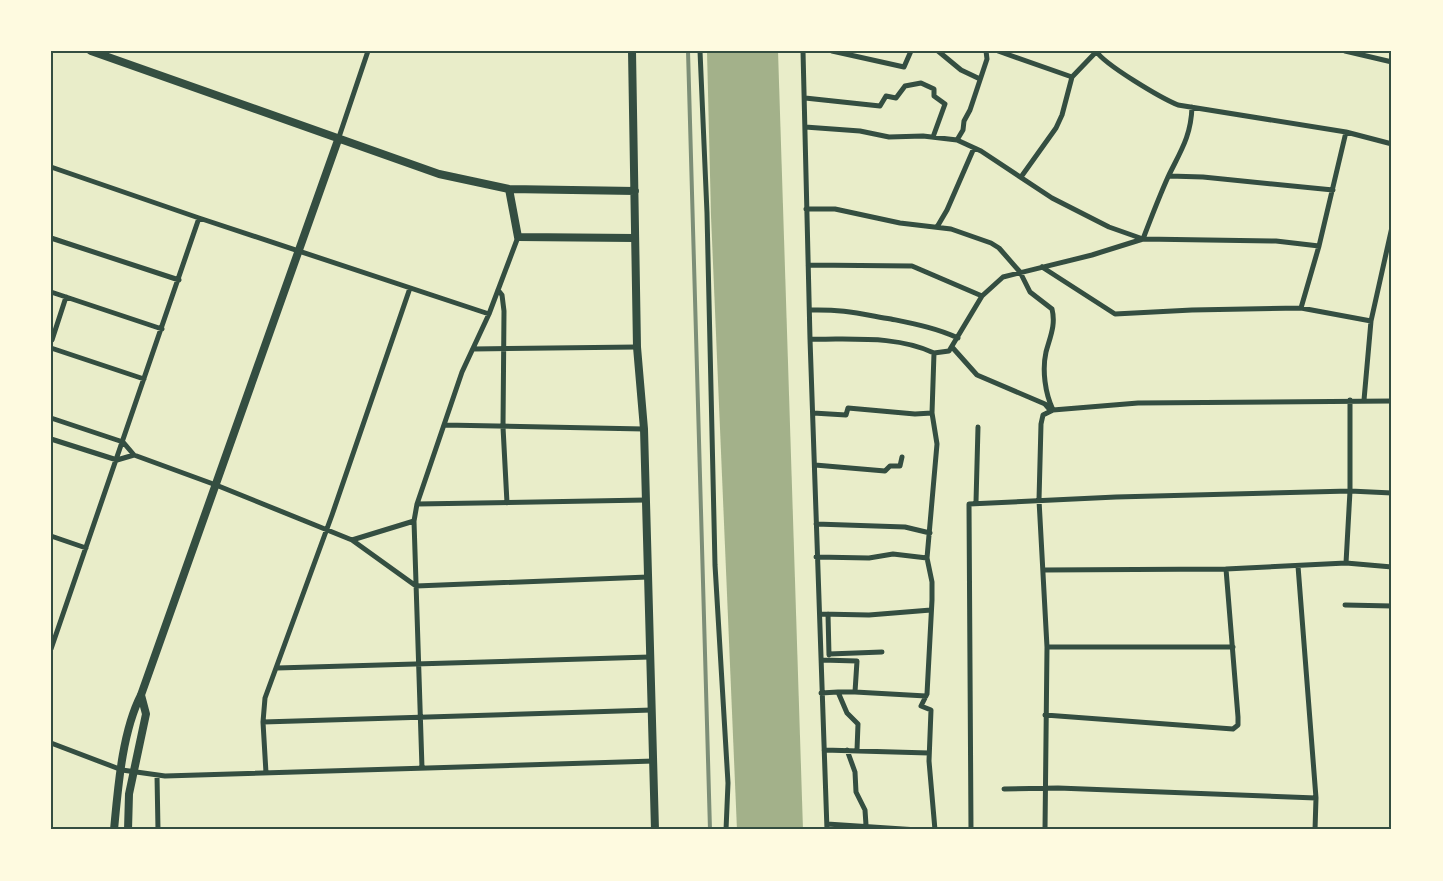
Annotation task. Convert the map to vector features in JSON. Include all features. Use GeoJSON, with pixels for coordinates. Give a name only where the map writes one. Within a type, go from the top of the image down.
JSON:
{"type":"FeatureCollection","features":[{"type":"Feature","properties":{"kind":"street"},"geometry":{"type":"LineString","coordinates":[[91,51],[338,140],[439,174],[510,189],[635,191]]}},
{"type":"Feature","properties":{"kind":"street"},"geometry":{"type":"LineString","coordinates":[[114,830],[122,770],[133,711],[141,695],[300,251],[368,51]]}},
{"type":"Feature","properties":{"kind":"street"},"geometry":{"type":"LineString","coordinates":[[632,51],[637,347],[644,429],[655,830]]}},
{"type":"Feature","properties":{"kind":"street"},"geometry":{"type":"LineString","coordinates":[[700,51],[708,232],[715,565],[728,784],[726,830]]}},
{"type":"Feature","properties":{"kind":"street"},"geometry":{"type":"LineString","coordinates":[[803,51],[816,557],[822,660],[821,693],[827,827],[866,826],[918,830]]}},
{"type":"Feature","properties":{"kind":"street"},"geometry":{"type":"LineString","coordinates":[[832,51],[904,67],[911,51]]}},
{"type":"Feature","properties":{"kind":"street"},"geometry":{"type":"LineString","coordinates":[[938,51],[961,70],[980,79]]}},
{"type":"Feature","properties":{"kind":"street"},"geometry":{"type":"LineString","coordinates":[[957,140],[963,130],[964,121],[970,110],[987,60],[986,51]]}},
{"type":"Feature","properties":{"kind":"street"},"geometry":{"type":"LineString","coordinates":[[998,51],[1072,77]]}},
{"type":"Feature","properties":{"kind":"street"},"geometry":{"type":"LineString","coordinates":[[1345,51],[1392,62]]}},
{"type":"Feature","properties":{"kind":"street"},"geometry":{"type":"LineString","coordinates":[[1021,177],[1056,128],[1062,115],[1072,77],[1096,52],[1158,96],[1178,105],[1346,132],[1392,144]]}},
{"type":"Feature","properties":{"kind":"street"},"geometry":{"type":"LineString","coordinates":[[805,98],[880,106],[886,96],[896,98],[904,86],[921,82],[934,89],[934,96],[945,105],[934,137]]}},
{"type":"Feature","properties":{"kind":"street"},"geometry":{"type":"LineString","coordinates":[[1143,239],[1169,176],[1182,154],[1189,135],[1192,107]]}},
{"type":"Feature","properties":{"kind":"street"},"geometry":{"type":"LineString","coordinates":[[805,127],[860,131],[889,137],[904,135],[957,140],[974,148],[1052,198],[1109,227],[1143,239]]}},
{"type":"Feature","properties":{"kind":"street"},"geometry":{"type":"LineString","coordinates":[[1301,308],[1319,246],[1346,132]]}},
{"type":"Feature","properties":{"kind":"street"},"geometry":{"type":"LineString","coordinates":[[936,227],[947,210],[974,148]]}},
{"type":"Feature","properties":{"kind":"street"},"geometry":{"type":"LineString","coordinates":[[51,167],[489,314]]}},
{"type":"Feature","properties":{"kind":"street"},"geometry":{"type":"LineString","coordinates":[[1169,176],[1203,177],[1333,190]]}},
{"type":"Feature","properties":{"kind":"street"},"geometry":{"type":"LineString","coordinates":[[422,768],[414,521],[416,504],[473,349],[514,252],[518,237],[510,189]]}},
{"type":"Feature","properties":{"kind":"street"},"geometry":{"type":"LineString","coordinates":[[806,209],[836,208],[900,223],[951,229],[999,248],[1020,272],[1030,292],[1052,309],[1053,328],[1046,353],[1045,378],[1046,397],[1052,410]]}},
{"type":"Feature","properties":{"kind":"street"},"geometry":{"type":"LineString","coordinates":[[52,646],[199,218]]}},
{"type":"Feature","properties":{"kind":"street"},"geometry":{"type":"LineString","coordinates":[[1364,400],[1372,321],[1392,227]]}},
{"type":"Feature","properties":{"kind":"street"},"geometry":{"type":"LineString","coordinates":[[518,237],[634,238]]}},
{"type":"Feature","properties":{"kind":"street"},"geometry":{"type":"LineString","coordinates":[[51,238],[179,280]]}},
{"type":"Feature","properties":{"kind":"street"},"geometry":{"type":"LineString","coordinates":[[810,339],[869,339],[918,345],[934,353],[948,352],[982,296],[1003,277],[1092,255],[1143,239],[1276,241],[1319,246]]}},
{"type":"Feature","properties":{"kind":"street"},"geometry":{"type":"LineString","coordinates":[[808,265],[912,266],[982,296]]}},
{"type":"Feature","properties":{"kind":"street"},"geometry":{"type":"LineString","coordinates":[[1041,267],[1116,314],[1192,310],[1301,308],[1372,321]]}},
{"type":"Feature","properties":{"kind":"street"},"geometry":{"type":"LineString","coordinates":[[266,773],[263,722],[265,698],[410,288]]}},
{"type":"Feature","properties":{"kind":"street"},"geometry":{"type":"LineString","coordinates":[[498,290],[502,295],[503,303],[503,427],[507,504]]}},
{"type":"Feature","properties":{"kind":"street"},"geometry":{"type":"LineString","coordinates":[[51,292],[162,329]]}},
{"type":"Feature","properties":{"kind":"street"},"geometry":{"type":"LineString","coordinates":[[52,340],[66,297]]}},
{"type":"Feature","properties":{"kind":"street"},"geometry":{"type":"LineString","coordinates":[[810,310],[835,309],[864,313],[935,328],[958,338]]}},
{"type":"Feature","properties":{"kind":"street"},"geometry":{"type":"LineString","coordinates":[[473,349],[637,347]]}},
{"type":"Feature","properties":{"kind":"street"},"geometry":{"type":"LineString","coordinates":[[952,347],[977,375],[1045,404],[1052,410]]}},
{"type":"Feature","properties":{"kind":"street"},"geometry":{"type":"LineString","coordinates":[[51,348],[144,379]]}},
{"type":"Feature","properties":{"kind":"street"},"geometry":{"type":"LineString","coordinates":[[934,353],[932,413],[937,444],[927,558],[932,582],[931,610],[926,696],[921,706],[931,709],[929,753],[935,830]]}},
{"type":"Feature","properties":{"kind":"street"},"geometry":{"type":"LineString","coordinates":[[1346,563],[1350,491],[1350,400]]}},
{"type":"Feature","properties":{"kind":"street"},"geometry":{"type":"LineString","coordinates":[[1045,830],[1047,647],[1039,500],[1041,424],[1043,415],[1052,410],[1138,403],[1392,401]]}},
{"type":"Feature","properties":{"kind":"street"},"geometry":{"type":"LineString","coordinates":[[813,413],[846,415],[848,408],[915,414],[932,413]]}},
{"type":"Feature","properties":{"kind":"street"},"geometry":{"type":"LineString","coordinates":[[51,418],[123,442],[134,455],[225,488],[352,540],[416,586],[648,577]]}},
{"type":"Feature","properties":{"kind":"street"},"geometry":{"type":"LineString","coordinates":[[444,425],[644,429]]}},
{"type":"Feature","properties":{"kind":"street"},"geometry":{"type":"LineString","coordinates":[[976,502],[978,427]]}},
{"type":"Feature","properties":{"kind":"street"},"geometry":{"type":"LineString","coordinates":[[51,439],[117,460],[134,455]]}},
{"type":"Feature","properties":{"kind":"street"},"geometry":{"type":"LineString","coordinates":[[815,466],[884,471],[890,466],[900,466],[902,457]]}},
{"type":"Feature","properties":{"kind":"street"},"geometry":{"type":"LineString","coordinates":[[971,830],[967,506],[971,502],[1350,491],[1392,493]]}},
{"type":"Feature","properties":{"kind":"street"},"geometry":{"type":"LineString","coordinates":[[416,504],[507,504],[646,500]]}},
{"type":"Feature","properties":{"kind":"street"},"geometry":{"type":"LineString","coordinates":[[352,540],[414,521]]}},
{"type":"Feature","properties":{"kind":"street"},"geometry":{"type":"LineString","coordinates":[[816,524],[905,527],[930,533]]}},
{"type":"Feature","properties":{"kind":"street"},"geometry":{"type":"LineString","coordinates":[[51,536],[86,548]]}},
{"type":"Feature","properties":{"kind":"street"},"geometry":{"type":"LineString","coordinates":[[816,557],[869,558],[893,554],[927,558]]}},
{"type":"Feature","properties":{"kind":"street"},"geometry":{"type":"LineString","coordinates":[[1044,570],[1226,569],[1346,563],[1392,567]]}},
{"type":"Feature","properties":{"kind":"street"},"geometry":{"type":"LineString","coordinates":[[1298,566],[1316,798],[1315,830]]}},
{"type":"Feature","properties":{"kind":"street"},"geometry":{"type":"LineString","coordinates":[[1045,715],[1233,729],[1238,725],[1226,569]]}},
{"type":"Feature","properties":{"kind":"street"},"geometry":{"type":"LineString","coordinates":[[1345,605],[1392,606]]}},
{"type":"Feature","properties":{"kind":"street"},"geometry":{"type":"LineString","coordinates":[[820,614],[868,615],[931,610]]}},
{"type":"Feature","properties":{"kind":"street"},"geometry":{"type":"LineString","coordinates":[[828,614],[829,661]]}},
{"type":"Feature","properties":{"kind":"street"},"geometry":{"type":"LineString","coordinates":[[1047,647],[1233,647]]}},
{"type":"Feature","properties":{"kind":"street"},"geometry":{"type":"LineString","coordinates":[[829,654],[882,652]]}},
{"type":"Feature","properties":{"kind":"street"},"geometry":{"type":"LineString","coordinates":[[276,668],[650,657]]}},
{"type":"Feature","properties":{"kind":"street"},"geometry":{"type":"LineString","coordinates":[[822,660],[857,661],[855,692]]}},
{"type":"Feature","properties":{"kind":"street"},"geometry":{"type":"LineString","coordinates":[[838,692],[847,713],[858,724],[857,750]]}},
{"type":"Feature","properties":{"kind":"street"},"geometry":{"type":"LineString","coordinates":[[821,693],[855,692],[926,696]]}},
{"type":"Feature","properties":{"kind":"street"},"geometry":{"type":"LineString","coordinates":[[128,830],[129,794],[146,714],[141,695]]}},
{"type":"Feature","properties":{"kind":"street"},"geometry":{"type":"LineString","coordinates":[[263,722],[652,710]]}},
{"type":"Feature","properties":{"kind":"street"},"geometry":{"type":"LineString","coordinates":[[51,743],[122,770],[157,776],[654,761]]}},
{"type":"Feature","properties":{"kind":"street"},"geometry":{"type":"LineString","coordinates":[[824,750],[929,753]]}},
{"type":"Feature","properties":{"kind":"street"},"geometry":{"type":"LineString","coordinates":[[847,750],[855,775],[856,792],[865,810],[866,826]]}},
{"type":"Feature","properties":{"kind":"street"},"geometry":{"type":"LineString","coordinates":[[157,776],[158,830]]}},
{"type":"Feature","properties":{"kind":"street"},"geometry":{"type":"LineString","coordinates":[[1004,789],[1232,793],[1316,798]]}},
{"type":"Feature","properties":{"kind":"shaded area"},"geometry":{"type":"Polygon","coordinates":[[[707,51],[778,51],[803,830],[737,830],[711,216],[707,51]]]}},
{"type":"Feature","properties":{"kind":"railway"},"geometry":{"type":"LineString","coordinates":[[688,51],[710,830]]}}]}
